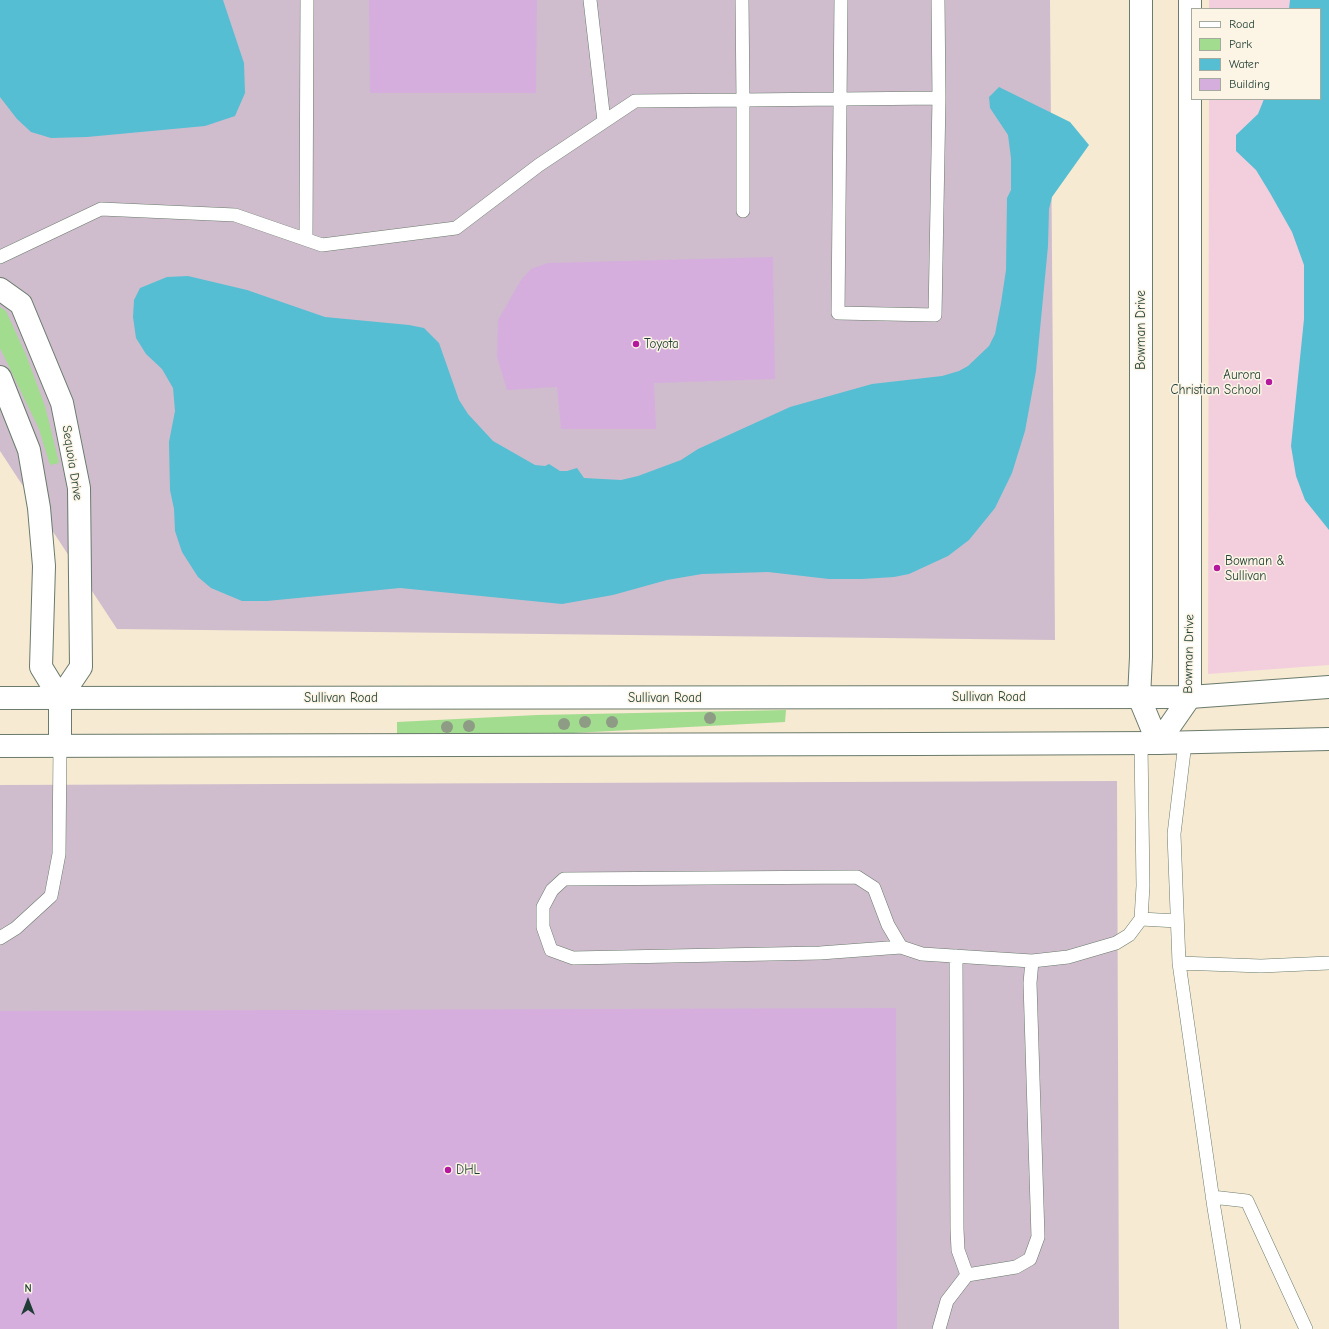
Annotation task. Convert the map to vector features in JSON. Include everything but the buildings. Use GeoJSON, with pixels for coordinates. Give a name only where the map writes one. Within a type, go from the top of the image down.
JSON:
{"type":"FeatureCollection","features":[{"type":"Feature","properties":{"kind":"street","name":"Bowman Drive"},"geometry":{"type":"LineString","coordinates":[[1141,0],[1141,657],[1139,697],[1149,743]]}},
{"type":"Feature","properties":{"kind":"street","name":"Bowman Drive"},"geometry":{"type":"LineString","coordinates":[[1149,743],[1190,697],[1190,0]]}},
{"type":"Feature","properties":{"kind":"street","name":"Sequoia Drive"},"geometry":{"type":"LineString","coordinates":[[0,289],[21,304],[62,403],[78,488],[81,667],[60,698]]}},
{"type":"Feature","properties":{"kind":"street"},"geometry":{"type":"LineString","coordinates":[[0,377],[30,450],[39,508],[44,566],[41,667],[60,698],[60,745]]}},
{"type":"Feature","properties":{"kind":"street","name":"Sullivan Road"},"geometry":{"type":"LineString","coordinates":[[0,698],[1190,697],[1329,687]]}},
{"type":"Feature","properties":{"kind":"street"},"geometry":{"type":"LineString","coordinates":[[0,746],[1185,743],[1329,739]]}},
{"type":"Feature","properties":{"kind":"lane"},"geometry":{"type":"LineString","coordinates":[[306,239],[307,0]]}},
{"type":"Feature","properties":{"kind":"lane"},"geometry":{"type":"LineString","coordinates":[[590,0],[604,122]]}},
{"type":"Feature","properties":{"kind":"lane"},"geometry":{"type":"LineString","coordinates":[[742,0],[744,211]]}},
{"type":"Feature","properties":{"kind":"lane"},"geometry":{"type":"LineString","coordinates":[[841,0],[838,313],[935,315],[939,98],[938,0]]}},
{"type":"Feature","properties":{"kind":"lane"},"geometry":{"type":"LineString","coordinates":[[0,257],[101,209],[234,214],[322,245],[456,228],[540,165],[635,101],[939,98]]}},
{"type":"Feature","properties":{"kind":"lane"},"geometry":{"type":"LineString","coordinates":[[901,947],[888,925],[874,888],[857,878],[564,879],[552,890],[543,907],[543,927],[551,950],[573,958],[820,953],[901,947],[922,954],[1032,961],[1068,957],[1116,943],[1129,935],[1141,919],[1149,743]]}},
{"type":"Feature","properties":{"kind":"lane"},"geometry":{"type":"LineString","coordinates":[[1185,743],[1174,834],[1179,963],[1212,1197],[1234,1329]]}},
{"type":"Feature","properties":{"kind":"lane"},"geometry":{"type":"LineString","coordinates":[[0,938],[16,928],[51,896],[59,854],[60,745]]}},
{"type":"Feature","properties":{"kind":"lane"},"geometry":{"type":"LineString","coordinates":[[1141,919],[1177,921]]}},
{"type":"Feature","properties":{"kind":"lane"},"geometry":{"type":"LineString","coordinates":[[956,956],[957,1229],[958,1250],[967,1275]]}},
{"type":"Feature","properties":{"kind":"lane"},"geometry":{"type":"LineString","coordinates":[[939,1329],[947,1301],[967,1275],[1016,1267],[1030,1259],[1038,1237],[1030,983],[1032,961]]}},
{"type":"Feature","properties":{"kind":"lane"},"geometry":{"type":"LineString","coordinates":[[1179,963],[1261,966],[1329,963]]}},
{"type":"Feature","properties":{"kind":"lane"},"geometry":{"type":"LineString","coordinates":[[1212,1197],[1247,1201],[1306,1329]]}},
{"type":"Feature","properties":{"kind":"shaded area"},"geometry":{"type":"Polygon","coordinates":[[[0,0],[1050,0],[1055,640],[117,629],[0,451],[0,0]]]}},
{"type":"Feature","properties":{"kind":"shaded area","name":"Aurora Christian School"},"geometry":{"type":"Polygon","coordinates":[[[1209,0],[1329,0],[1329,665],[1208,674],[1209,100],[1321,100],[1321,8],[1209,8],[1209,0]]]}},
{"type":"Feature","properties":{"kind":"shaded area"},"geometry":{"type":"Polygon","coordinates":[[[1117,781],[1119,1329],[0,1329],[0,785],[1117,781]]]}},
{"type":"Feature","properties":{"kind":"green space"},"geometry":{"type":"Polygon","coordinates":[[[0,307],[6,311],[26,355],[45,406],[59,463],[50,465],[39,429],[0,348],[0,307]]]}},
{"type":"Feature","properties":{"kind":"green space"},"geometry":{"type":"Polygon","coordinates":[[[786,710],[785,722],[573,733],[397,734],[397,722],[537,715],[786,710]]]}},
{"type":"Feature","properties":{"kind":"water"},"geometry":{"type":"Polygon","coordinates":[[[0,0],[223,0],[244,63],[245,93],[235,116],[205,126],[87,137],[51,138],[31,132],[17,119],[0,97],[0,0]]]}},
{"type":"Feature","properties":{"kind":"water"},"geometry":{"type":"Polygon","coordinates":[[[1290,0],[1329,0],[1329,530],[1305,500],[1296,476],[1291,446],[1304,319],[1304,265],[1292,232],[1270,193],[1256,170],[1236,151],[1236,135],[1258,114],[1264,100],[1321,100],[1321,8],[1289,8],[1290,0]]]}},
{"type":"Feature","properties":{"kind":"water"},"geometry":{"type":"Polygon","coordinates":[[[999,87],[1070,122],[1089,145],[1052,197],[1049,209],[1048,246],[1036,371],[1025,431],[1012,473],[995,508],[969,540],[948,556],[909,574],[894,577],[829,579],[768,572],[702,574],[667,580],[613,595],[562,604],[400,588],[267,601],[242,601],[211,588],[198,577],[182,552],[175,531],[174,509],[170,490],[169,442],[175,411],[173,388],[162,369],[146,354],[136,338],[133,317],[134,300],[140,288],[167,277],[188,276],[247,290],[325,317],[409,325],[424,328],[439,343],[459,400],[468,414],[493,441],[535,465],[545,466],[549,464],[560,471],[567,471],[577,468],[584,478],[621,480],[638,476],[681,460],[698,449],[790,407],[872,384],[942,376],[959,371],[968,366],[989,346],[995,334],[1006,270],[1007,198],[1011,190],[1011,158],[1008,135],[990,108],[989,97],[999,87]]]}},
{"type":"Feature","properties":{"kind":"place","name":"Toyota"},"geometry":{"type":"Point","coordinates":[636,344]}},
{"type":"Feature","properties":{"kind":"place","name":"Aurora Christian School"},"geometry":{"type":"Point","coordinates":[1269,382]}},
{"type":"Feature","properties":{"kind":"place","name":"Bowman & Sullivan"},"geometry":{"type":"Point","coordinates":[1217,568]}},
{"type":"Feature","properties":{"kind":"place","name":"DHL"},"geometry":{"type":"Point","coordinates":[448,1170]}}]}
